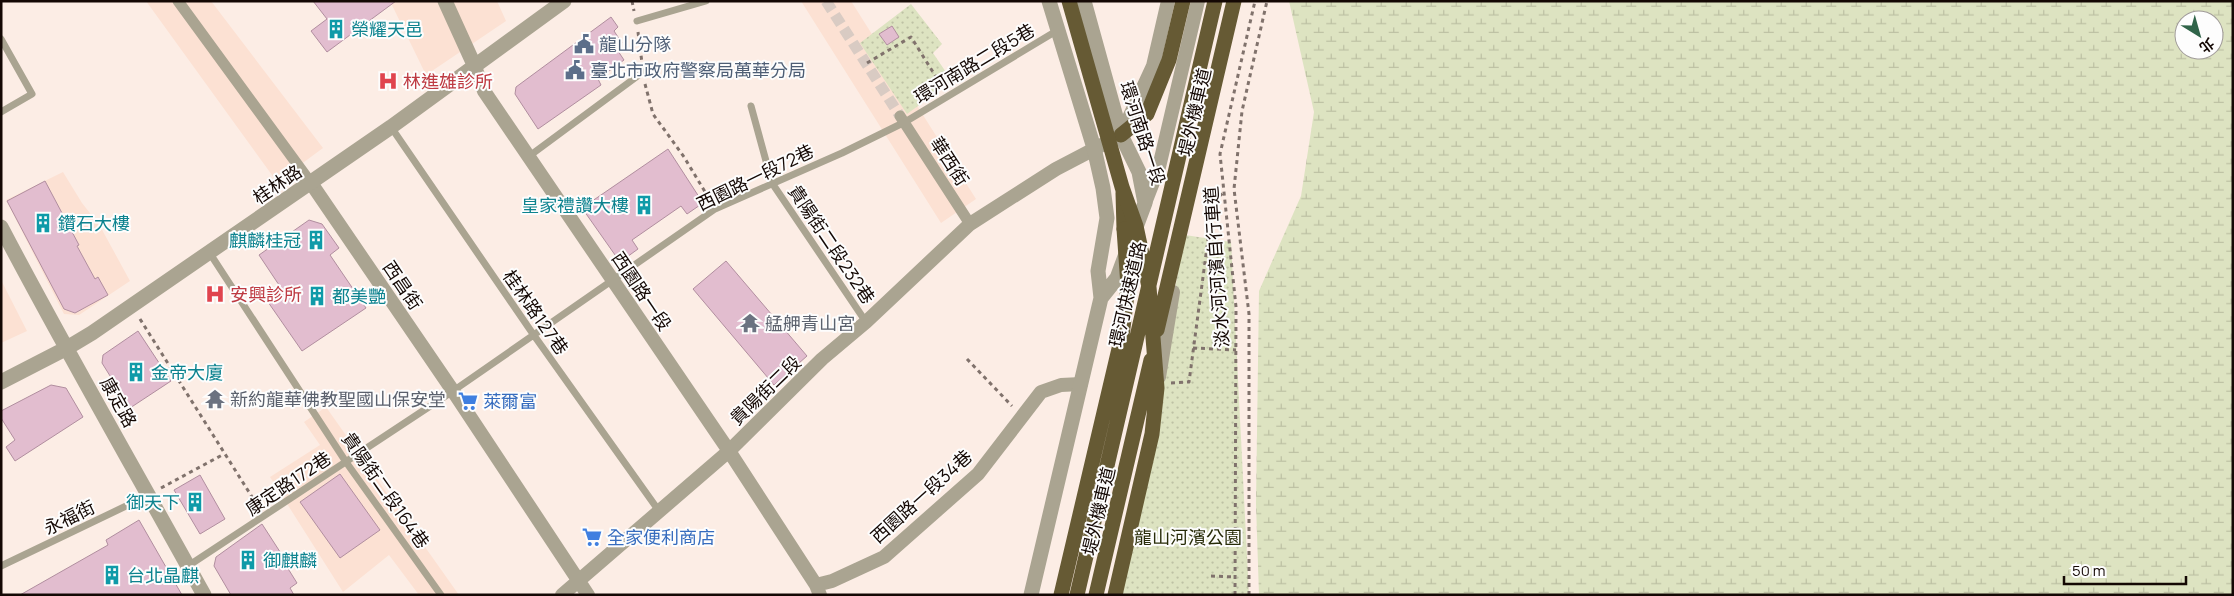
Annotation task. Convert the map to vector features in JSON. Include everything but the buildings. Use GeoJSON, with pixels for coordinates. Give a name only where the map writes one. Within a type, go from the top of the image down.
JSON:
{"type":"FeatureCollection","features":[{"type":"Feature","properties":{"kind":"highway"},"geometry":{"type":"LineString","coordinates":[[1069,1],[1122,187],[1136,226],[1149,287],[1157,388],[1152,434],[1115,595]]}},
{"type":"Feature","properties":{"kind":"highway"},"geometry":{"type":"LineString","coordinates":[[1122,135],[1147,114],[1169,60],[1183,1]]}},
{"type":"Feature","properties":{"kind":"highway","name":"環河快速道路"},"geometry":{"type":"LineString","coordinates":[[1077,595],[1215,1]]}},
{"type":"Feature","properties":{"kind":"highway"},"geometry":{"type":"LineString","coordinates":[[1097,595],[1234,1]]}},
{"type":"Feature","properties":{"kind":"highway"},"geometry":{"type":"LineString","coordinates":[[1061,595],[1122,336],[1128,286],[1122,187]]}},
{"type":"Feature","properties":{"kind":"street","name":"西昌街"},"geometry":{"type":"LineString","coordinates":[[178,1],[311,184],[453,391],[588,595]]}},
{"type":"Feature","properties":{"kind":"street","name":"西園路一段"},"geometry":{"type":"LineString","coordinates":[[445,1],[484,91],[729,451],[818,590]]}},
{"type":"Feature","properties":{"kind":"street","name":"桂林路"},"geometry":{"type":"LineString","coordinates":[[1,382],[67,348],[131,306],[311,184],[564,1]]}},
{"type":"Feature","properties":{"kind":"street","name":"環河南路一段"},"geometry":{"type":"LineString","coordinates":[[1031,595],[1101,298],[1098,272],[1108,218],[1104,188],[1094,148],[1049,1]]}},
{"type":"Feature","properties":{"kind":"street","name":"環河南路一段"},"geometry":{"type":"LineString","coordinates":[[1084,1],[1122,135],[1139,172],[1145,203],[1117,278],[1101,298]]}},
{"type":"Feature","properties":{"kind":"street"},"geometry":{"type":"LineString","coordinates":[[1122,135],[1153,66],[1168,1]]}},
{"type":"Feature","properties":{"kind":"street"},"geometry":{"type":"LineString","coordinates":[[1145,203],[1159,167],[1198,1]]}},
{"type":"Feature","properties":{"kind":"street","name":"堤外機車道"},"geometry":{"type":"LineString","coordinates":[[1110,595],[1161,371],[1167,320],[1239,1]]}},
{"type":"Feature","properties":{"kind":"street","name":"華西街"},"geometry":{"type":"LineString","coordinates":[[902,119],[970,224]]}},
{"type":"Feature","properties":{"kind":"street","name":"貴陽街二段"},"geometry":{"type":"LineString","coordinates":[[562,595],[729,451],[822,359],[866,322],[970,224],[1056,169],[1122,135]]}},
{"type":"Feature","properties":{"kind":"street","name":"康定路"},"geometry":{"type":"LineString","coordinates":[[1,227],[52,324],[204,595]]}},
{"type":"Feature","properties":{"kind":"street","name":"堤外機車道"},"geometry":{"type":"LineString","coordinates":[[1097,595],[1150,370],[1167,320]]}},
{"type":"Feature","properties":{"kind":"street","name":"西園路一段34巷"},"geometry":{"type":"LineString","coordinates":[[818,590],[832,581],[884,557],[978,474],[1041,392],[1061,385],[1082,384]]}},
{"type":"Feature","properties":{"kind":"lane"},"geometry":{"type":"LineString","coordinates":[[637,21],[706,1]]}},
{"type":"Feature","properties":{"kind":"lane","name":"環河南路二段5巷"},"geometry":{"type":"LineString","coordinates":[[902,119],[949,97],[1058,30]]}},
{"type":"Feature","properties":{"kind":"lane"},"geometry":{"type":"LineString","coordinates":[[1,39],[32,94],[1,112]]}},
{"type":"Feature","properties":{"kind":"lane"},"geometry":{"type":"LineString","coordinates":[[528,157],[643,72]]}},
{"type":"Feature","properties":{"kind":"lane","name":"貴陽街二段232巷"},"geometry":{"type":"LineString","coordinates":[[751,106],[772,183],[866,322]]}},
{"type":"Feature","properties":{"kind":"lane","name":"西園路一段72巷"},"geometry":{"type":"LineString","coordinates":[[453,391],[715,209],[902,119]]}},
{"type":"Feature","properties":{"kind":"lane","name":"桂林路127巷"},"geometry":{"type":"LineString","coordinates":[[391,127],[533,334],[659,511]]}},
{"type":"Feature","properties":{"kind":"lane","name":"貴陽街二段164巷"},"geometry":{"type":"LineString","coordinates":[[209,252],[346,462],[441,595]]}},
{"type":"Feature","properties":{"kind":"lane","name":"康定路172巷"},"geometry":{"type":"LineString","coordinates":[[188,566],[453,391]]}},
{"type":"Feature","properties":{"kind":"lane","name":"永福街"},"geometry":{"type":"LineString","coordinates":[[1,566],[149,495]]}},
{"type":"Feature","properties":{"kind":"path"},"geometry":{"type":"LineString","coordinates":[[632,1],[637,21],[643,72],[653,114],[684,157],[715,209]]}},
{"type":"Feature","properties":{"kind":"path","name":"淡水河河濱自行車道"},"geometry":{"type":"LineString","coordinates":[[1235,595],[1236,306],[1220,154],[1255,1]]}},
{"type":"Feature","properties":{"kind":"path"},"geometry":{"type":"LineString","coordinates":[[1249,595],[1249,314],[1234,189],[1242,111],[1267,1]]}},
{"type":"Feature","properties":{"kind":"path"},"geometry":{"type":"LineString","coordinates":[[867,64],[911,37],[949,97]]}},
{"type":"Feature","properties":{"kind":"path"},"geometry":{"type":"LineString","coordinates":[[1170,383],[1189,382],[1213,202],[1224,192]]}},
{"type":"Feature","properties":{"kind":"path"},"geometry":{"type":"LineString","coordinates":[[131,306],[264,517]]}},
{"type":"Feature","properties":{"kind":"path"},"geometry":{"type":"LineString","coordinates":[[1193,348],[1236,350]]}},
{"type":"Feature","properties":{"kind":"path"},"geometry":{"type":"LineString","coordinates":[[967,359],[1022,415]]}},
{"type":"Feature","properties":{"kind":"path"},"geometry":{"type":"LineString","coordinates":[[149,495],[224,454]]}},
{"type":"Feature","properties":{"kind":"path"},"geometry":{"type":"LineString","coordinates":[[1211,576],[1235,577]]}},
{"type":"Feature","properties":{"kind":"shaded area"},"geometry":{"type":"Polygon","coordinates":[[[146,1],[211,1],[323,148],[277,182],[146,1]]]}},
{"type":"Feature","properties":{"kind":"shaded area"},"geometry":{"type":"Polygon","coordinates":[[[390,1],[497,1],[506,21],[426,75],[390,1]]]}},
{"type":"Feature","properties":{"kind":"shaded area"},"geometry":{"type":"Polygon","coordinates":[[[801,1],[851,1],[976,199],[941,223],[801,1]]]}},
{"type":"Feature","properties":{"kind":"shaded area"},"geometry":{"type":"Polygon","coordinates":[[[63,172],[82,203],[100,226],[130,281],[79,315],[64,314],[6,200],[63,172]]]}},
{"type":"Feature","properties":{"kind":"shaded area"},"geometry":{"type":"Polygon","coordinates":[[[1,280],[27,331],[1,343],[1,280]]]}},
{"type":"Feature","properties":{"kind":"shaded area"},"geometry":{"type":"Polygon","coordinates":[[[326,407],[459,595],[419,595],[389,555],[343,592],[270,477],[320,445],[304,422],[326,407]]]}},
{"type":"Feature","properties":{"kind":"green space"},"geometry":{"type":"Polygon","coordinates":[[[1289,1],[2233,1],[2233,595],[1259,595],[1256,504],[1259,291],[1301,196],[1314,112],[1289,1]]]}},
{"type":"Feature","properties":{"kind":"green space"},"geometry":{"type":"Polygon","coordinates":[[[911,4],[942,44],[933,53],[952,81],[907,114],[860,43],[911,4]]]}},
{"type":"Feature","properties":{"kind":"green space","name":"龍山河濱公園"},"geometry":{"type":"Polygon","coordinates":[[[1185,235],[1231,242],[1249,595],[1118,595],[1185,235]]]}},
{"type":"Feature","properties":{"kind":"tunnel"},"geometry":{"type":"LineString","coordinates":[[826,1],[900,116]]}},
{"type":"Feature","properties":{"kind":"place","name":"榮耀天邑"},"geometry":{"type":"Point","coordinates":[336,29]}},
{"type":"Feature","properties":{"kind":"place","name":"龍山分隊"},"geometry":{"type":"Point","coordinates":[584,44]}},
{"type":"Feature","properties":{"kind":"place","name":"臺北市政府警察局萬華分局"},"geometry":{"type":"Point","coordinates":[575,70]}},
{"type":"Feature","properties":{"kind":"place","name":"林進雄診所"},"geometry":{"type":"Point","coordinates":[388,81]}},
{"type":"Feature","properties":{"kind":"place","name":"皇家禮讚大樓"},"geometry":{"type":"Point","coordinates":[644,205]}},
{"type":"Feature","properties":{"kind":"place","name":"鑽石大樓"},"geometry":{"type":"Point","coordinates":[43,223]}},
{"type":"Feature","properties":{"kind":"place","name":"麒麟桂冠"},"geometry":{"type":"Point","coordinates":[316,240]}},
{"type":"Feature","properties":{"kind":"place","name":"安興診所"},"geometry":{"type":"Point","coordinates":[215,294]}},
{"type":"Feature","properties":{"kind":"place","name":"都美艷"},"geometry":{"type":"Point","coordinates":[317,296]}},
{"type":"Feature","properties":{"kind":"place","name":"艋舺青山宮"},"geometry":{"type":"Point","coordinates":[750,323]}},
{"type":"Feature","properties":{"kind":"place","name":"金帝大廈"},"geometry":{"type":"Point","coordinates":[136,372]}},
{"type":"Feature","properties":{"kind":"place","name":"新約龍華佛教聖國山保安堂"},"geometry":{"type":"Point","coordinates":[215,399]}},
{"type":"Feature","properties":{"kind":"place","name":"萊爾富"},"geometry":{"type":"Point","coordinates":[468,401]}},
{"type":"Feature","properties":{"kind":"place","name":"御天下"},"geometry":{"type":"Point","coordinates":[195,502]}},
{"type":"Feature","properties":{"kind":"place","name":"全家便利商店"},"geometry":{"type":"Point","coordinates":[592,537]}},
{"type":"Feature","properties":{"kind":"place","name":"御麒麟"},"geometry":{"type":"Point","coordinates":[248,560]}},
{"type":"Feature","properties":{"kind":"place","name":"台北晶麒"},"geometry":{"type":"Point","coordinates":[112,575]}}]}
